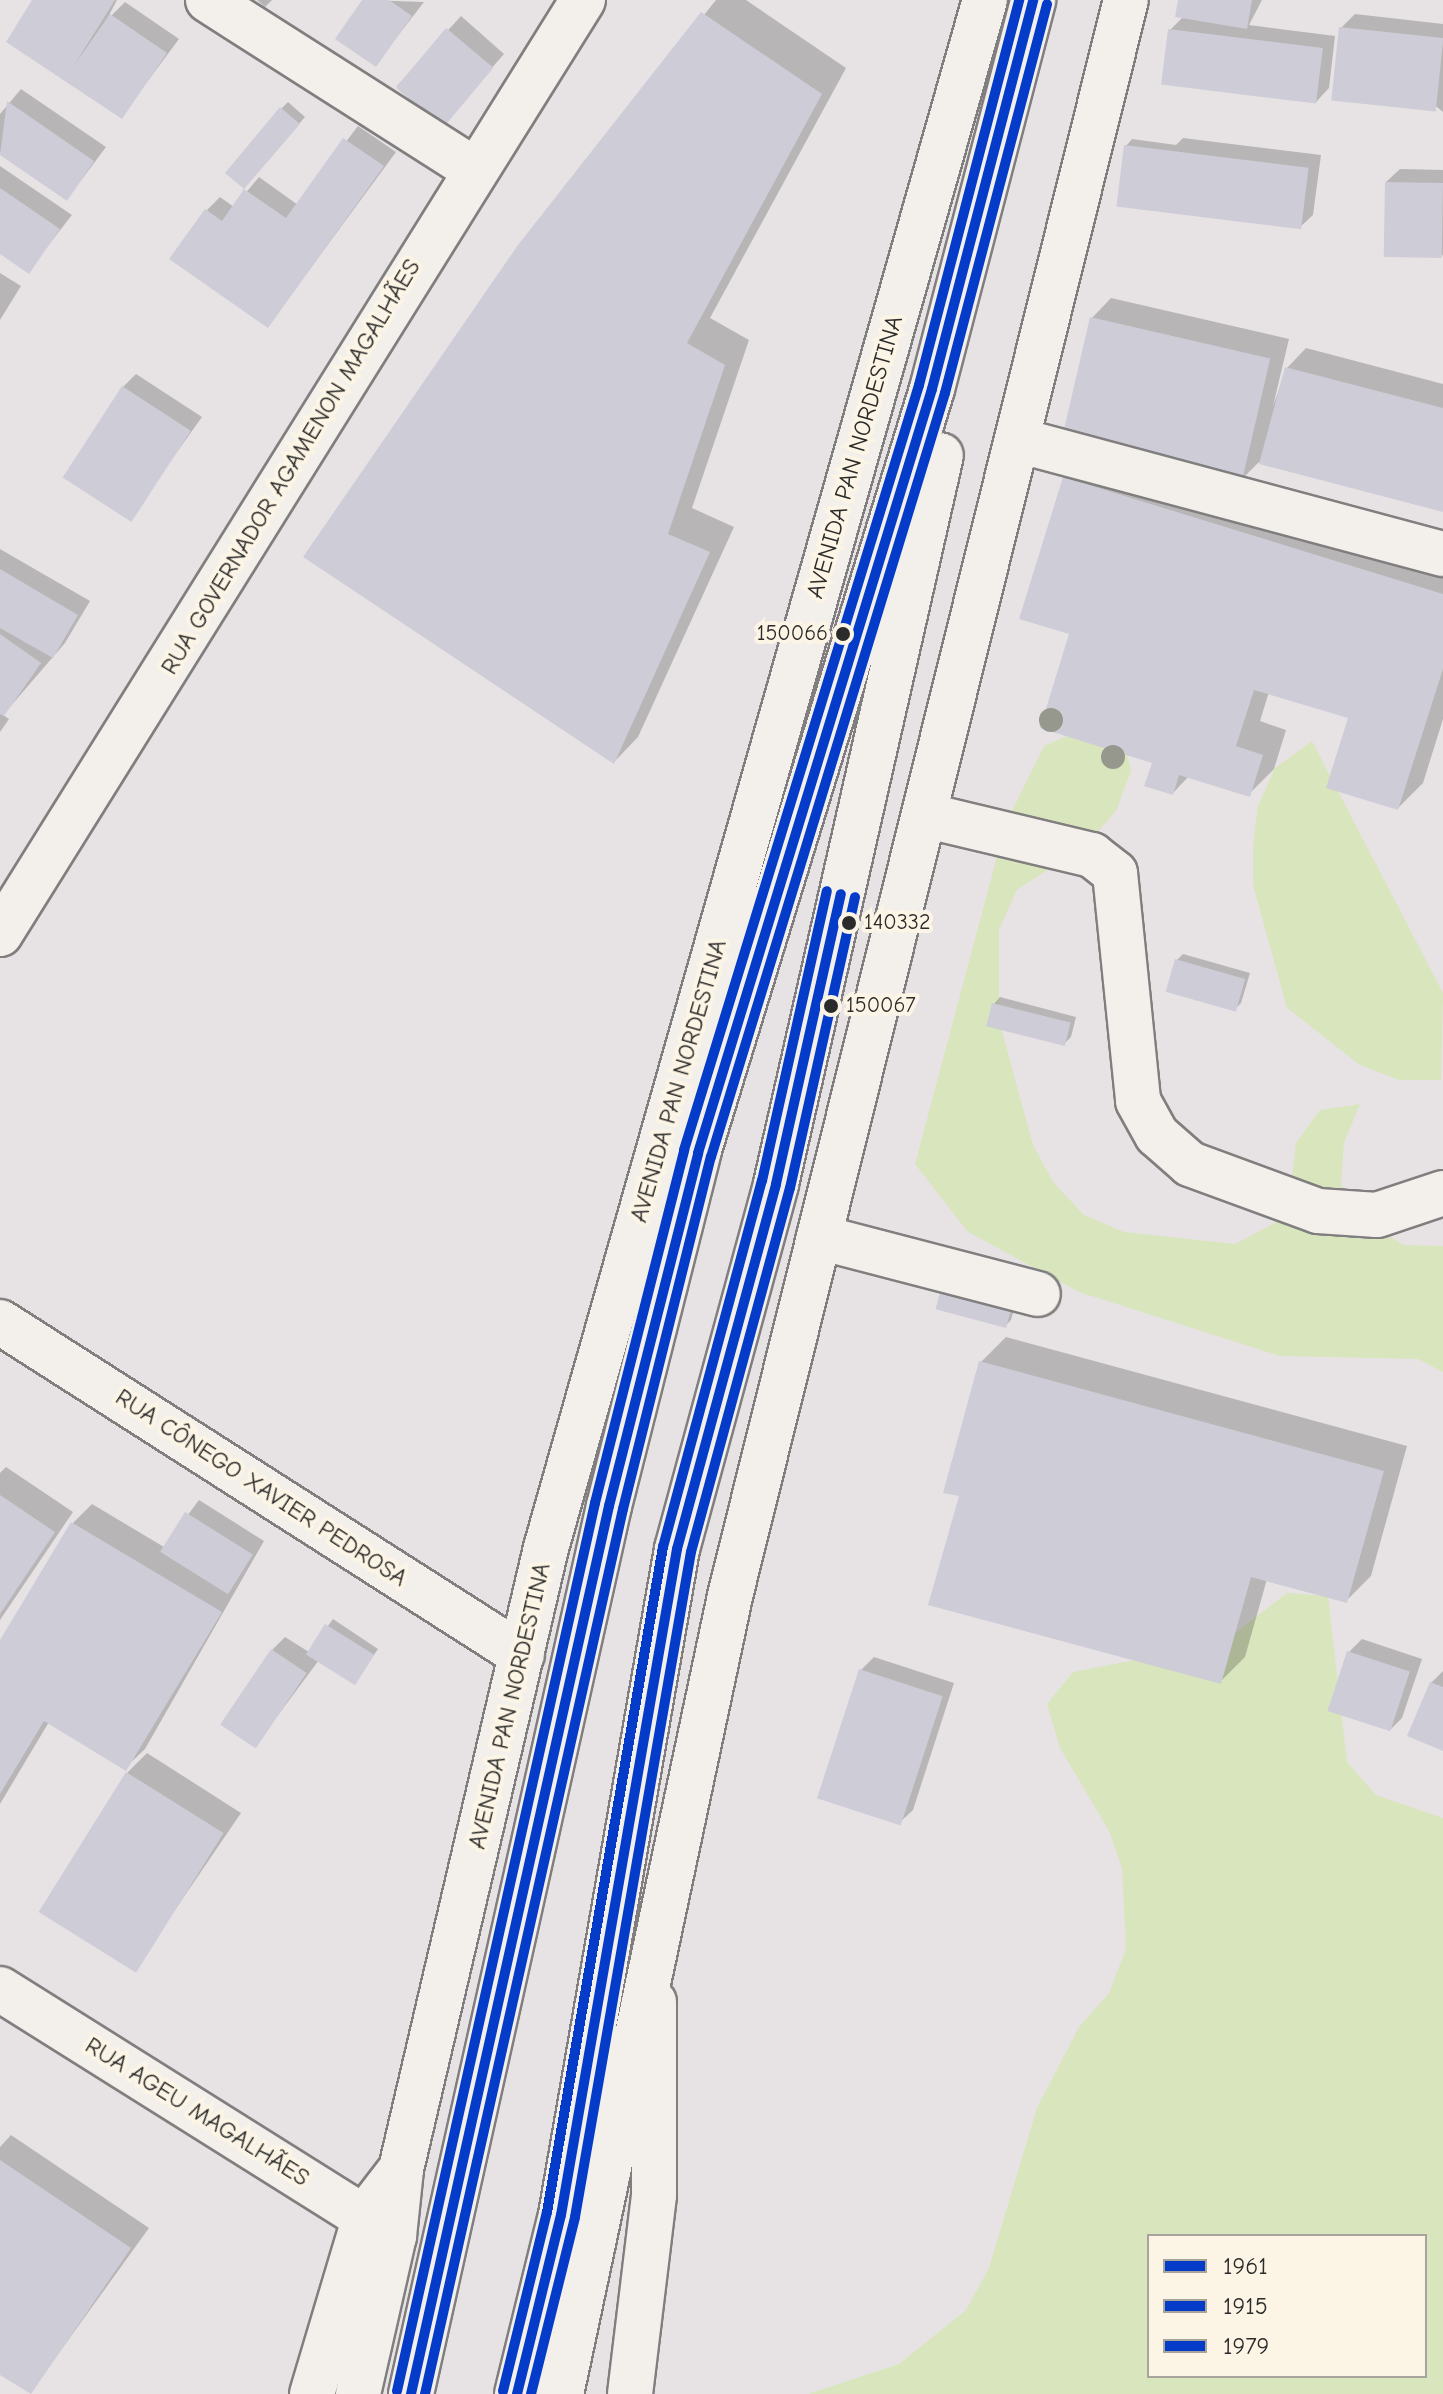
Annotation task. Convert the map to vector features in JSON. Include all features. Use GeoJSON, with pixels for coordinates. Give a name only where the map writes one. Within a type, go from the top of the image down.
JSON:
{"type":"FeatureCollection","features":[{"type":"Feature","properties":{"kind":"main road"},"geometry":{"type":"LineString","coordinates":[[208,0],[473,169]]}},
{"type":"Feature","properties":{"kind":"main road","name":"RUA GOVERNADOR AGAMENON MAGALHÃES"},"geometry":{"type":"LineString","coordinates":[[0,934],[473,169],[583,0]]}},
{"type":"Feature","properties":{"kind":"main road","name":"AVENIDA PAN NORDESTINA"},"geometry":{"type":"LineString","coordinates":[[312,2394],[401,2169],[522,1655],[985,0]]}},
{"type":"Feature","properties":{"kind":"main road"},"geometry":{"type":"LineString","coordinates":[[411,2394],[609,1506],[698,1153],[932,389],[1033,0]]}},
{"type":"Feature","properties":{"kind":"main road"},"geometry":{"type":"LineString","coordinates":[[517,2394],[561,2215],[677,1549],[776,1184],[933,484],[1058,0]]}},
{"type":"Feature","properties":{"kind":"main road"},"geometry":{"type":"LineString","coordinates":[[561,2394],[701,1717],[1126,0]]}},
{"type":"Feature","properties":{"kind":"main road"},"geometry":{"type":"LineString","coordinates":[[1017,440],[1443,554]]}},
{"type":"Feature","properties":{"kind":"main road"},"geometry":{"type":"LineString","coordinates":[[924,815],[1092,855],[1115,873],[1138,1101],[1157,1135],[1190,1164],[1318,1211],[1377,1215],[1443,1193]]}},
{"type":"Feature","properties":{"kind":"main road"},"geometry":{"type":"LineString","coordinates":[[819,1237],[1038,1294]]}},
{"type":"Feature","properties":{"kind":"main road","name":"RUA CÔNEGO XAVIER PEDROSA"},"geometry":{"type":"LineString","coordinates":[[0,1322],[522,1655]]}},
{"type":"Feature","properties":{"kind":"main road"},"geometry":{"type":"LineString","coordinates":[[630,2394],[654,2195],[654,1951]]}},
{"type":"Feature","properties":{"kind":"main road","name":"RUA AGEU MAGALHÃES"},"geometry":{"type":"LineString","coordinates":[[0,1989],[380,2226]]}},
{"type":"Feature","properties":{"kind":"main road","name":"AVENIDA PAN NORDESTINA"},"geometry":{"type":"LineString","coordinates":[[358,2394],[380,2226]]}},
{"type":"Feature","properties":{"kind":"green space"},"geometry":{"type":"Polygon","coordinates":[[[1080,730],[1122,732],[1131,771],[1116,811],[1087,844],[1017,890],[999,930],[999,1020],[1033,1145],[1053,1182],[1084,1215],[1124,1232],[1235,1244],[1275,1223],[1291,1185],[1296,1143],[1320,1110],[1360,1104],[1344,1143],[1341,1184],[1365,1220],[1403,1245],[1443,1246],[1443,1372],[1418,1359],[1280,1356],[1079,1292],[968,1232],[915,1164],[1006,823],[1044,746],[1080,730]]]}},
{"type":"Feature","properties":{"kind":"green space"},"geometry":{"type":"Polygon","coordinates":[[[1312,741],[1443,993],[1441,1080],[1399,1080],[1360,1065],[1287,1008],[1253,885],[1253,845],[1258,806],[1275,768],[1312,741]]]}},
{"type":"Feature","properties":{"kind":"green space"},"geometry":{"type":"Polygon","coordinates":[[[1287,1593],[1328,1596],[1347,1762],[1376,1795],[1443,1818],[1443,2394],[808,2394],[899,2364],[966,2310],[989,2268],[1037,2108],[1079,2027],[1109,1993],[1126,1949],[1122,1868],[1109,1831],[1060,1748],[1047,1704],[1073,1672],[1222,1643],[1287,1593]]]}},
{"type":"Feature","properties":{"kind":"building"},"geometry":{"type":"Polygon","coordinates":[[[32,0],[115,0],[73,67],[110,14],[167,53],[122,119],[6,42],[32,0]]]}},
{"type":"Feature","properties":{"kind":"building"},"geometry":{"type":"Polygon","coordinates":[[[362,0],[389,0],[412,16],[376,67],[335,39],[362,0]]]}},
{"type":"Feature","properties":{"kind":"building"},"geometry":{"type":"Polygon","coordinates":[[[1178,0],[1252,0],[1247,29],[1175,17],[1178,0]]]}},
{"type":"Feature","properties":{"kind":"building"},"geometry":{"type":"Polygon","coordinates":[[[701,12],[822,94],[687,343],[725,365],[668,534],[710,552],[614,764],[303,557],[518,245],[701,12]]]}},
{"type":"Feature","properties":{"kind":"building"},"geometry":{"type":"Polygon","coordinates":[[[1339,27],[1443,38],[1436,112],[1331,101],[1339,27]]]}},
{"type":"Feature","properties":{"kind":"building"},"geometry":{"type":"Polygon","coordinates":[[[446,28],[493,68],[443,128],[396,88],[446,28]]]}},
{"type":"Feature","properties":{"kind":"building"},"geometry":{"type":"Polygon","coordinates":[[[1168,29],[1323,48],[1316,104],[1161,85],[1168,29]]]}},
{"type":"Feature","properties":{"kind":"building"},"geometry":{"type":"Polygon","coordinates":[[[7,101],[94,161],[67,201],[0,155],[7,101]]]}},
{"type":"Feature","properties":{"kind":"building"},"geometry":{"type":"Polygon","coordinates":[[[280,107],[300,124],[244,189],[225,173],[280,107]]]}},
{"type":"Feature","properties":{"kind":"building"},"geometry":{"type":"Polygon","coordinates":[[[343,138],[384,166],[268,328],[169,259],[205,209],[222,221],[244,189],[286,218],[343,138]]]}},
{"type":"Feature","properties":{"kind":"building"},"geometry":{"type":"Polygon","coordinates":[[[1124,145],[1309,168],[1301,229],[1116,207],[1124,145]]]}},
{"type":"Feature","properties":{"kind":"building"},"geometry":{"type":"Polygon","coordinates":[[[1385,182],[1443,183],[1442,258],[1384,257],[1385,182]]]}},
{"type":"Feature","properties":{"kind":"building"},"geometry":{"type":"Polygon","coordinates":[[[0,188],[60,229],[29,274],[0,254],[0,188]]]}},
{"type":"Feature","properties":{"kind":"building"},"geometry":{"type":"Polygon","coordinates":[[[1090,317],[1270,359],[1241,483],[1061,442],[1090,317]]]}},
{"type":"Feature","properties":{"kind":"building"},"geometry":{"type":"Polygon","coordinates":[[[1285,367],[1443,408],[1443,512],[1259,464],[1285,367]]]}},
{"type":"Feature","properties":{"kind":"building"},"geometry":{"type":"Polygon","coordinates":[[[122,386],[191,431],[131,522],[63,477],[122,386]]]}},
{"type":"Feature","properties":{"kind":"building"},"geometry":{"type":"Polygon","coordinates":[[[1063,477],[1443,594],[1443,669],[1398,810],[1326,788],[1348,718],[1254,690],[1236,746],[1263,755],[1250,797],[1179,775],[1173,795],[1144,786],[1152,763],[1040,728],[1069,634],[1019,619],[1063,477]]]}},
{"type":"Feature","properties":{"kind":"building"},"geometry":{"type":"Polygon","coordinates":[[[0,569],[78,615],[53,658],[0,628],[0,569]]]}},
{"type":"Feature","properties":{"kind":"building"},"geometry":{"type":"Polygon","coordinates":[[[0,634],[41,663],[4,716],[0,714],[0,634]]]}},
{"type":"Feature","properties":{"kind":"building"},"geometry":{"type":"Polygon","coordinates":[[[1175,959],[1245,979],[1236,1012],[1166,992],[1175,959]]]}},
{"type":"Feature","properties":{"kind":"building"},"geometry":{"type":"Polygon","coordinates":[[[992,1003],[1071,1023],[1065,1046],[986,1026],[992,1003]]]}},
{"type":"Feature","properties":{"kind":"building"},"geometry":{"type":"Polygon","coordinates":[[[942,1285],[1013,1304],[1006,1328],[936,1309],[942,1285]]]}},
{"type":"Feature","properties":{"kind":"building"},"geometry":{"type":"Polygon","coordinates":[[[979,1361],[1384,1471],[1347,1603],[1251,1577],[1221,1684],[928,1605],[959,1496],[943,1493],[979,1361]]]}},
{"type":"Feature","properties":{"kind":"building"},"geometry":{"type":"Polygon","coordinates":[[[0,1495],[55,1532],[0,1614],[0,1495]]]}},
{"type":"Feature","properties":{"kind":"building"},"geometry":{"type":"Polygon","coordinates":[[[185,1512],[253,1554],[228,1594],[160,1552],[185,1512]]]}},
{"type":"Feature","properties":{"kind":"building"},"geometry":{"type":"Polygon","coordinates":[[[71,1522],[222,1612],[126,1771],[44,1721],[0,1794],[0,1640],[71,1522]]]}},
{"type":"Feature","properties":{"kind":"building"},"geometry":{"type":"Polygon","coordinates":[[[325,1624],[374,1655],[355,1685],[306,1655],[325,1624]]]}},
{"type":"Feature","properties":{"kind":"building"},"geometry":{"type":"Polygon","coordinates":[[[271,1649],[307,1673],[256,1748],[220,1724],[271,1649]]]}},
{"type":"Feature","properties":{"kind":"building"},"geometry":{"type":"Polygon","coordinates":[[[1347,1651],[1410,1671],[1390,1731],[1328,1711],[1347,1651]]]}},
{"type":"Feature","properties":{"kind":"building"},"geometry":{"type":"Polygon","coordinates":[[[859,1669],[943,1696],[901,1826],[817,1798],[859,1669]]]}},
{"type":"Feature","properties":{"kind":"building"},"geometry":{"type":"Polygon","coordinates":[[[1430,1682],[1443,1687],[1443,1751],[1407,1736],[1430,1682]]]}},
{"type":"Feature","properties":{"kind":"building"},"geometry":{"type":"Polygon","coordinates":[[[126,1772],[224,1833],[136,1973],[39,1912],[126,1772]]]}},
{"type":"Feature","properties":{"kind":"building"},"geometry":{"type":"Polygon","coordinates":[[[0,2160],[131,2248],[31,2394],[0,2375],[0,2160]]]}},
{"type":"Feature","properties":{"kind":"transit line","name":"1979"},"geometry":{"type":"LineString","coordinates":[[397,2391],[595,1503],[684,1150],[919,385],[1019,0]]}},
{"type":"Feature","properties":{"kind":"transit line","name":"1961"},"geometry":{"type":"LineString","coordinates":[[411,2394],[609,1506],[698,1153],[932,389],[1033,0]]}},
{"type":"Feature","properties":{"kind":"transit line","name":"1915"},"geometry":{"type":"LineString","coordinates":[[425,2394],[623,1509],[711,1157],[945,393],[1047,4]]}},
{"type":"Feature","properties":{"kind":"transit line","name":"1979"},"geometry":{"type":"LineString","coordinates":[[503,2391],[547,2212],[663,1547],[762,1181],[827,891]]}},
{"type":"Feature","properties":{"kind":"transit line","name":"1961"},"geometry":{"type":"LineString","coordinates":[[517,2394],[561,2215],[677,1549],[776,1184],[841,894]]}},
{"type":"Feature","properties":{"kind":"transit line","name":"1915"},"geometry":{"type":"LineString","coordinates":[[531,2394],[575,2217],[691,1552],[790,1188],[855,897]]}},
{"type":"Feature","properties":{"kind":"place","name":"150066"},"geometry":{"type":"Point","coordinates":[843,634]}},
{"type":"Feature","properties":{"kind":"place","name":"140332"},"geometry":{"type":"Point","coordinates":[849,923]}},
{"type":"Feature","properties":{"kind":"place","name":"150067"},"geometry":{"type":"Point","coordinates":[831,1006]}}]}
